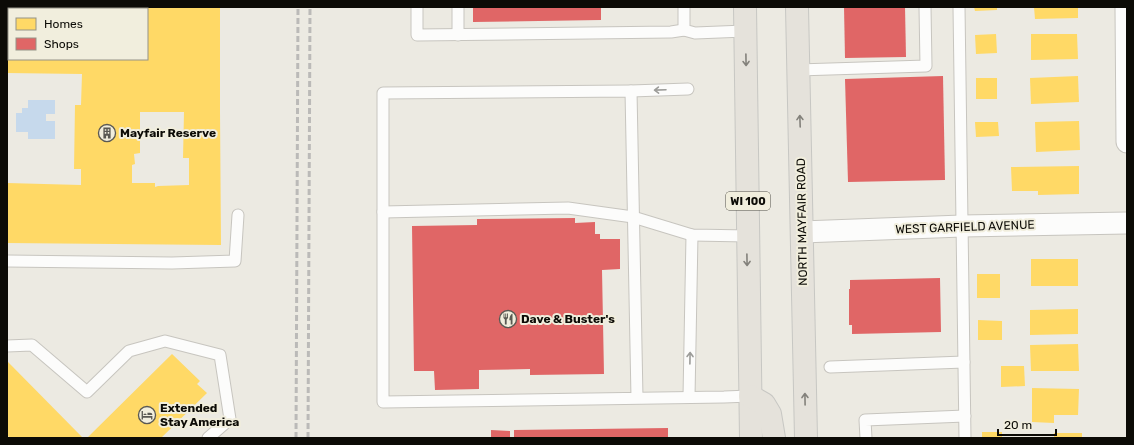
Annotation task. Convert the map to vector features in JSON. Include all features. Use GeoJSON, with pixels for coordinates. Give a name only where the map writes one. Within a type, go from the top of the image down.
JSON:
{"type":"FeatureCollection","features":[{"type":"Feature","properties":{"kind":"main road","name":"WI 100"},"geometry":{"type":"LineString","coordinates":[[745,7],[747,259],[751,438]]}},
{"type":"Feature","properties":{"kind":"main road","name":"NORTH MAYFAIR ROAD"},"geometry":{"type":"LineString","coordinates":[[797,7],[806,438]]}},
{"type":"Feature","properties":{"kind":"main road"},"geometry":{"type":"LineString","coordinates":[[750,396],[764,404],[770,414],[774,438]]}},
{"type":"Feature","properties":{"kind":"street"},"geometry":{"type":"LineString","coordinates":[[1126,7],[1127,142]]}},
{"type":"Feature","properties":{"kind":"street","name":"WEST GARFIELD AVENUE"},"geometry":{"type":"LineString","coordinates":[[802,232],[962,226],[1127,223]]}},
{"type":"Feature","properties":{"kind":"lane"},"geometry":{"type":"LineString","coordinates":[[417,7],[417,35],[671,32],[684,30],[695,33],[745,31]]}},
{"type":"Feature","properties":{"kind":"lane"},"geometry":{"type":"LineString","coordinates":[[458,7],[458,35]]}},
{"type":"Feature","properties":{"kind":"lane"},"geometry":{"type":"LineString","coordinates":[[684,7],[684,30]]}},
{"type":"Feature","properties":{"kind":"lane"},"geometry":{"type":"LineString","coordinates":[[798,70],[926,66],[925,7]]}},
{"type":"Feature","properties":{"kind":"lane"},"geometry":{"type":"LineString","coordinates":[[959,7],[965,438]]}},
{"type":"Feature","properties":{"kind":"lane"},"geometry":{"type":"LineString","coordinates":[[688,89],[631,91],[383,93],[383,402],[750,396]]}},
{"type":"Feature","properties":{"kind":"lane"},"geometry":{"type":"LineString","coordinates":[[631,91],[637,398]]}},
{"type":"Feature","properties":{"kind":"lane"},"geometry":{"type":"LineString","coordinates":[[383,212],[568,208],[633,217],[692,235],[748,236]]}},
{"type":"Feature","properties":{"kind":"lane"},"geometry":{"type":"LineString","coordinates":[[7,261],[164,263],[235,261],[238,215]]}},
{"type":"Feature","properties":{"kind":"lane"},"geometry":{"type":"LineString","coordinates":[[689,397],[692,235]]}},
{"type":"Feature","properties":{"kind":"lane"},"geometry":{"type":"LineString","coordinates":[[7,346],[32,345],[88,392],[129,351],[165,341],[220,355],[230,419],[208,438]]}},
{"type":"Feature","properties":{"kind":"lane"},"geometry":{"type":"LineString","coordinates":[[830,367],[964,362]]}},
{"type":"Feature","properties":{"kind":"lane"},"geometry":{"type":"LineString","coordinates":[[866,438],[865,420],[965,416]]}},
{"type":"Feature","properties":{"kind":"water"},"geometry":{"type":"Polygon","coordinates":[[[28,100],[55,100],[55,114],[46,114],[46,121],[55,121],[55,139],[28,139],[28,132],[16,132],[16,113],[22,113],[22,108],[28,108],[28,100]]]}},
{"type":"Feature","properties":{"kind":"building: Homes","name":"Mayfair Reserve"},"geometry":{"type":"Polygon","coordinates":[[[79,7],[220,7],[221,245],[7,243],[7,183],[81,185],[81,169],[74,169],[75,105],[81,105],[82,74],[7,73],[7,20],[8,60],[148,60],[148,8],[79,7]],[[140,112],[140,153],[134,154],[135,164],[132,165],[132,183],[155,183],[155,187],[189,185],[189,158],[183,158],[184,112],[140,112]]]}},
{"type":"Feature","properties":{"kind":"building: Homes"},"geometry":{"type":"Polygon","coordinates":[[[974,7],[997,7],[997,10],[975,11],[974,7]]]}},
{"type":"Feature","properties":{"kind":"building: Homes"},"geometry":{"type":"Polygon","coordinates":[[[1034,7],[1078,7],[1078,18],[1035,19],[1034,7]]]}},
{"type":"Feature","properties":{"kind":"building: Homes"},"geometry":{"type":"Polygon","coordinates":[[[996,34],[997,53],[976,54],[975,35],[996,34]]]}},
{"type":"Feature","properties":{"kind":"building: Homes"},"geometry":{"type":"Polygon","coordinates":[[[1031,34],[1077,34],[1078,59],[1031,60],[1031,34]]]}},
{"type":"Feature","properties":{"kind":"building: Homes"},"geometry":{"type":"Polygon","coordinates":[[[1078,76],[1079,102],[1031,104],[1030,78],[1078,76]]]}},
{"type":"Feature","properties":{"kind":"building: Homes"},"geometry":{"type":"Polygon","coordinates":[[[976,78],[997,78],[997,99],[976,99],[976,78]]]}},
{"type":"Feature","properties":{"kind":"building: Homes"},"geometry":{"type":"Polygon","coordinates":[[[1079,121],[1080,150],[1036,152],[1035,122],[1079,121]]]}},
{"type":"Feature","properties":{"kind":"building: Homes"},"geometry":{"type":"Polygon","coordinates":[[[975,122],[998,122],[999,136],[976,137],[975,122]]]}},
{"type":"Feature","properties":{"kind":"building: Homes"},"geometry":{"type":"Polygon","coordinates":[[[1079,166],[1079,194],[1038,195],[1038,191],[1012,191],[1011,167],[1079,166]]]}},
{"type":"Feature","properties":{"kind":"building: Homes"},"geometry":{"type":"Polygon","coordinates":[[[1031,259],[1078,259],[1078,286],[1031,286],[1031,259]]]}},
{"type":"Feature","properties":{"kind":"building: Homes"},"geometry":{"type":"Polygon","coordinates":[[[977,274],[1000,274],[1000,298],[977,298],[977,274]]]}},
{"type":"Feature","properties":{"kind":"building: Homes"},"geometry":{"type":"Polygon","coordinates":[[[1078,309],[1078,334],[1030,335],[1030,310],[1078,309]]]}},
{"type":"Feature","properties":{"kind":"building: Homes"},"geometry":{"type":"Polygon","coordinates":[[[978,320],[1002,321],[1002,340],[978,340],[978,320]]]}},
{"type":"Feature","properties":{"kind":"building: Homes"},"geometry":{"type":"Polygon","coordinates":[[[1078,344],[1079,371],[1031,371],[1030,345],[1078,344]]]}},
{"type":"Feature","properties":{"kind":"building: Homes","name":"Extended Stay America"},"geometry":{"type":"Polygon","coordinates":[[[172,354],[200,381],[197,384],[207,393],[161,438],[87,438],[172,354]]]}},
{"type":"Feature","properties":{"kind":"building: Homes"},"geometry":{"type":"Polygon","coordinates":[[[7,361],[83,438],[10,438],[7,435],[7,361]]]}},
{"type":"Feature","properties":{"kind":"building: Homes"},"geometry":{"type":"Polygon","coordinates":[[[1001,366],[1024,366],[1025,386],[1001,387],[1001,366]]]}},
{"type":"Feature","properties":{"kind":"building: Homes"},"geometry":{"type":"Polygon","coordinates":[[[1032,388],[1079,389],[1078,415],[1054,415],[1054,423],[1032,422],[1032,388]]]}},
{"type":"Feature","properties":{"kind":"building: Homes"},"geometry":{"type":"Polygon","coordinates":[[[982,432],[1002,432],[1002,438],[982,438],[982,432]]]}},
{"type":"Feature","properties":{"kind":"building: Homes"},"geometry":{"type":"Polygon","coordinates":[[[1054,433],[1082,433],[1082,438],[1054,438],[1054,433]]]}},
{"type":"Feature","properties":{"kind":"building: Shops"},"geometry":{"type":"Polygon","coordinates":[[[473,7],[601,7],[601,20],[473,22],[473,7]]]}},
{"type":"Feature","properties":{"kind":"building: Shops"},"geometry":{"type":"Polygon","coordinates":[[[844,7],[905,7],[906,57],[845,58],[844,7]]]}},
{"type":"Feature","properties":{"kind":"building: Shops"},"geometry":{"type":"Polygon","coordinates":[[[943,76],[945,180],[848,182],[845,79],[943,76]]]}},
{"type":"Feature","properties":{"kind":"building: Shops","name":"Dave & Buster's"},"geometry":{"type":"Polygon","coordinates":[[[575,218],[575,223],[595,222],[595,234],[600,234],[600,239],[620,239],[620,269],[602,270],[604,374],[530,375],[530,369],[479,370],[479,389],[435,390],[434,371],[414,371],[412,226],[477,225],[477,219],[575,218]]]}},
{"type":"Feature","properties":{"kind":"building: Shops"},"geometry":{"type":"Polygon","coordinates":[[[940,278],[941,332],[852,334],[852,325],[849,325],[850,280],[940,278]]]}},
{"type":"Feature","properties":{"kind":"building: Shops"},"geometry":{"type":"Polygon","coordinates":[[[668,428],[668,438],[514,438],[514,430],[668,428]]]}},
{"type":"Feature","properties":{"kind":"building: Shops"},"geometry":{"type":"Polygon","coordinates":[[[491,430],[510,431],[510,438],[491,438],[491,430]]]}},
{"type":"Feature","properties":{"kind":"railway"},"geometry":{"type":"LineString","coordinates":[[296,438],[298,7]]}},
{"type":"Feature","properties":{"kind":"railway"},"geometry":{"type":"LineString","coordinates":[[308,438],[310,7]]}},
{"type":"Feature","properties":{"kind":"place","name":"Mayfair Reserve"},"geometry":{"type":"Point","coordinates":[107,133]}},
{"type":"Feature","properties":{"kind":"place","name":"Dave & Buster's"},"geometry":{"type":"Point","coordinates":[508,319]}},
{"type":"Feature","properties":{"kind":"place","name":"Extended Stay America"},"geometry":{"type":"Point","coordinates":[147,415]}}]}
